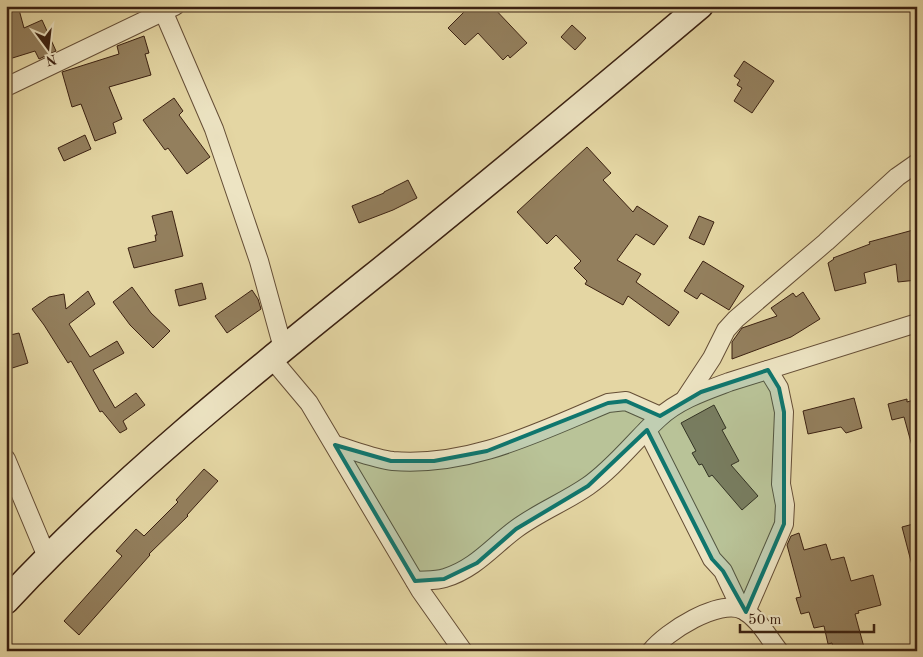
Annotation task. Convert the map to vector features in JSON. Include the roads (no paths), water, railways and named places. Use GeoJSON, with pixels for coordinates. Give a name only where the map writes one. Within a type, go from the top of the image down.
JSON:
{"type":"FeatureCollection","features":[{"type":"Feature","properties":{"kind":"main road"},"geometry":{"type":"LineString","coordinates":[[6,601],[47,557],[155,457],[277,354],[521,157],[700,6]]}},
{"type":"Feature","properties":{"kind":"street"},"geometry":{"type":"LineString","coordinates":[[6,87],[166,8],[214,129],[259,261],[277,354],[310,403],[415,581],[463,651]]}},
{"type":"Feature","properties":{"kind":"street"},"geometry":{"type":"LineString","coordinates":[[684,400],[712,358],[726,330],[897,177],[917,163]]}},
{"type":"Feature","properties":{"kind":"street"},"geometry":{"type":"LineString","coordinates":[[415,581],[444,579],[477,563],[516,529],[588,486],[629,450],[660,416],[684,400],[701,392],[917,323]]}},
{"type":"Feature","properties":{"kind":"street"},"geometry":{"type":"LineString","coordinates":[[744,611],[784,524],[785,505],[781,484],[784,412],[779,388],[768,370]]}},
{"type":"Feature","properties":{"kind":"street"},"geometry":{"type":"LineString","coordinates":[[334,445],[391,460],[434,461],[487,451],[608,403],[626,401],[660,416]]}},
{"type":"Feature","properties":{"kind":"street"},"geometry":{"type":"LineString","coordinates":[[647,430],[712,559],[723,571],[744,611]]}},
{"type":"Feature","properties":{"kind":"street"},"geometry":{"type":"LineString","coordinates":[[6,459],[47,557]]}},
{"type":"Feature","properties":{"kind":"street"},"geometry":{"type":"LineString","coordinates":[[651,651],[664,637],[682,626],[723,608],[744,611],[753,617],[779,651]]}}]}
